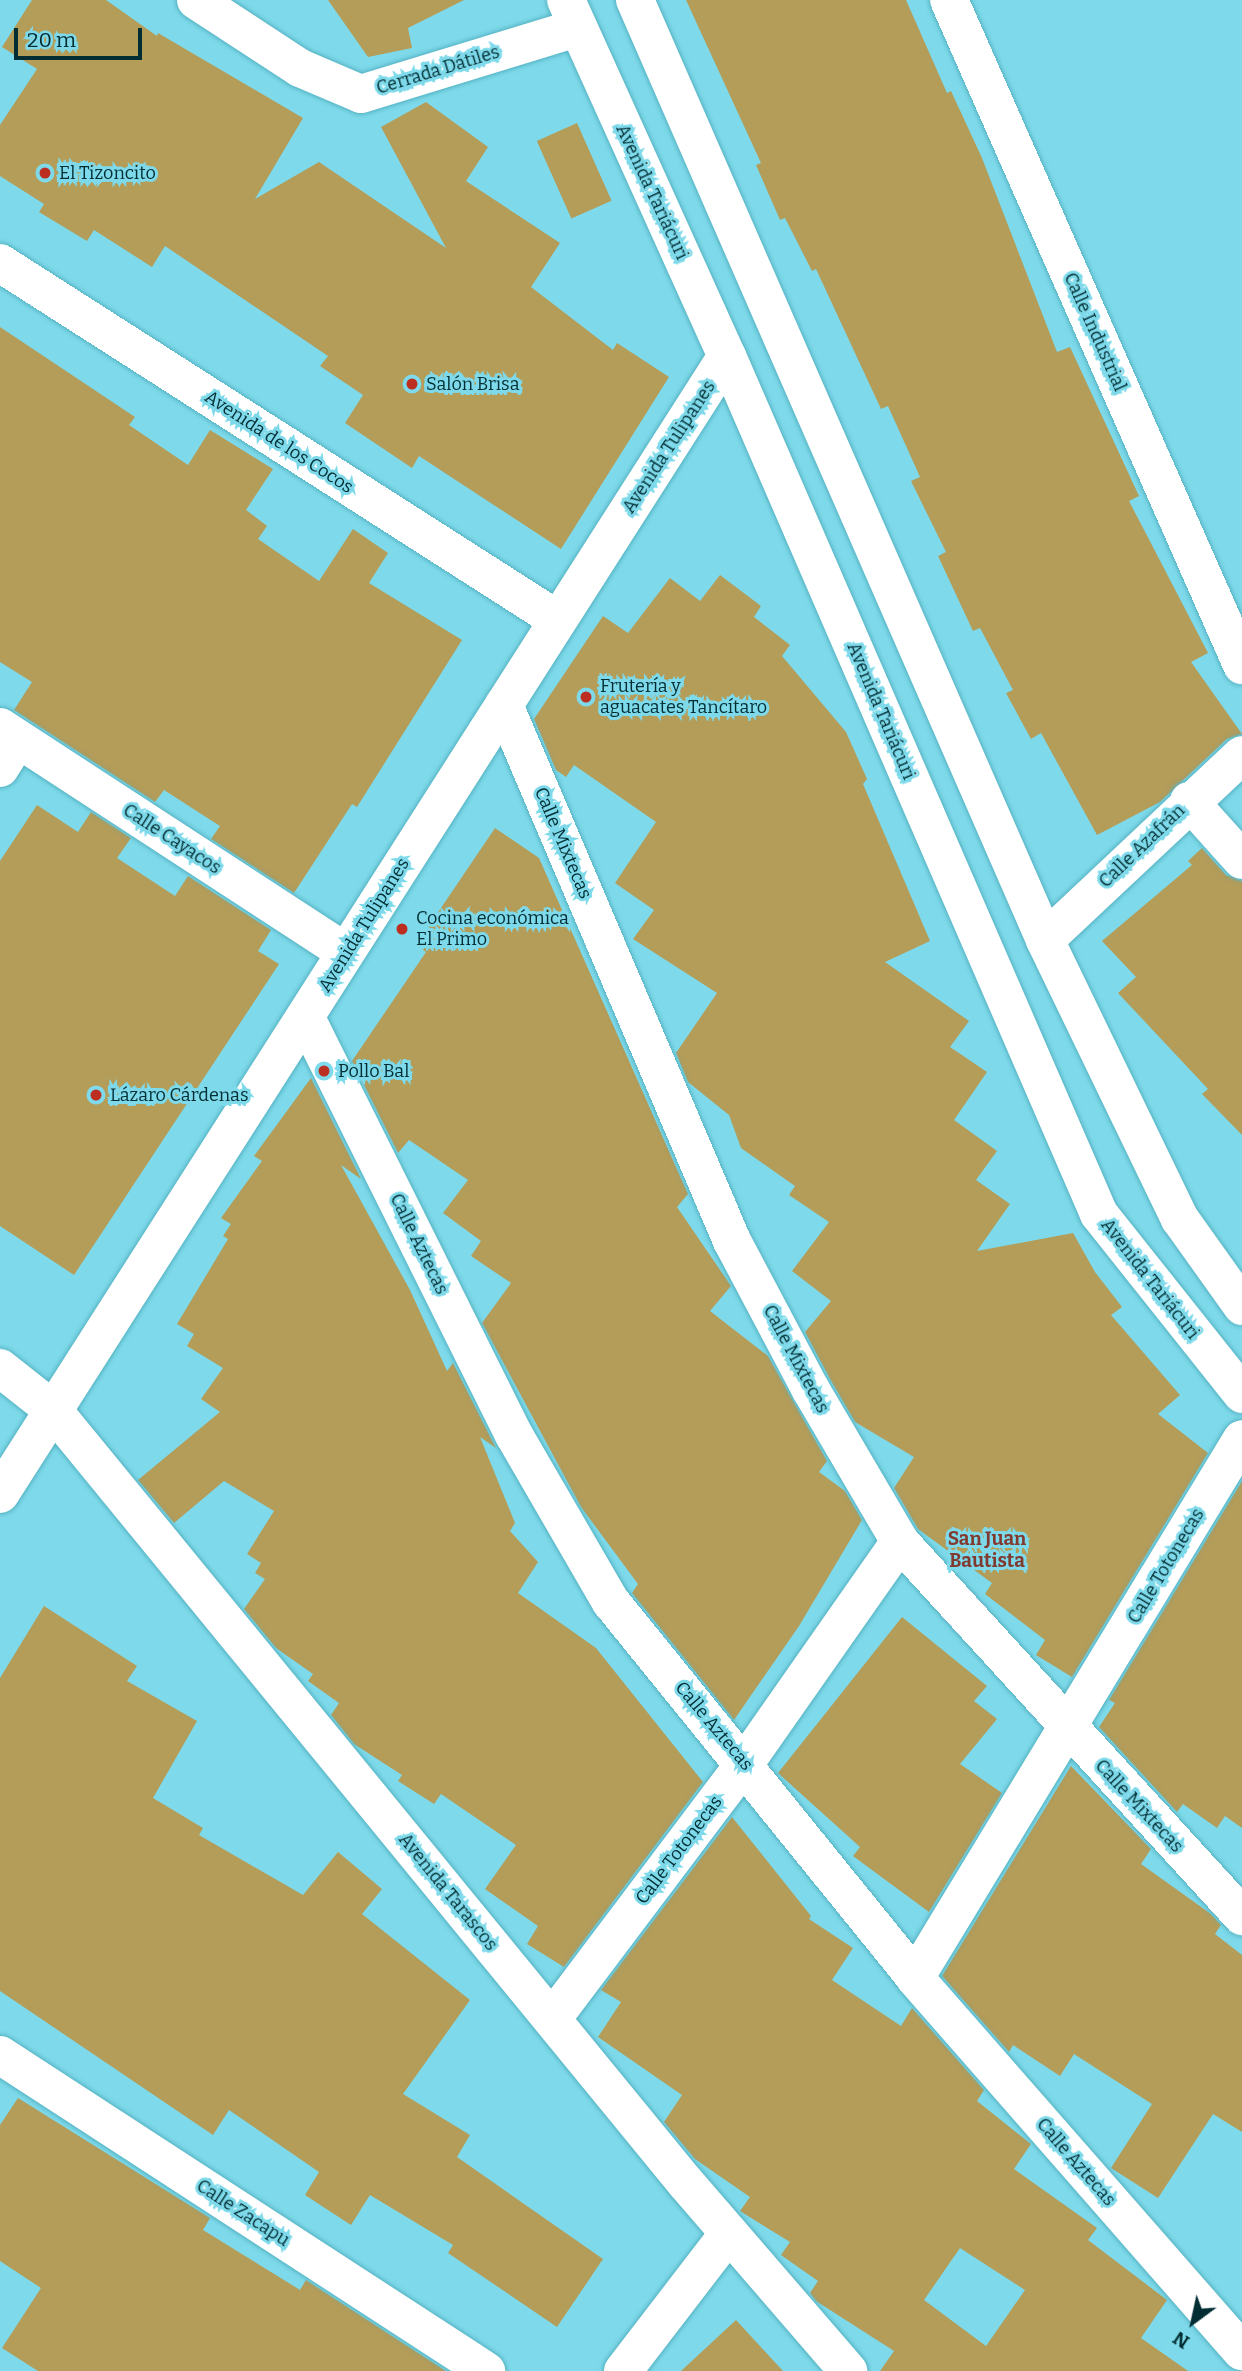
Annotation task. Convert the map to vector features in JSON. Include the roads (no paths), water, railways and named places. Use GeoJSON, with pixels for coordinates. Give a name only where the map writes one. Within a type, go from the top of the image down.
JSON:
{"type":"FeatureCollection","features":[{"type":"Feature","properties":{"kind":"street","name":"Cerrada Dátiles"},"geometry":{"type":"LineString","coordinates":[[197,0],[300,68],[361,94],[571,14]]}},
{"type":"Feature","properties":{"kind":"street"},"geometry":{"type":"LineString","coordinates":[[635,0],[1045,940],[1181,1219],[1242,1306]]}},
{"type":"Feature","properties":{"kind":"street","name":"Calle Industrial"},"geometry":{"type":"LineString","coordinates":[[949,0],[1242,665]]}},
{"type":"Feature","properties":{"kind":"street","name":"Avenida Tariácuri"},"geometry":{"type":"LineString","coordinates":[[571,14],[727,356],[1099,1214],[1242,1394]]}},
{"type":"Feature","properties":{"kind":"street","name":"Avenida de los Cocos"},"geometry":{"type":"LineString","coordinates":[[0,263],[558,620]]}},
{"type":"Feature","properties":{"kind":"street","name":"Avenida Tulipanes"},"geometry":{"type":"LineString","coordinates":[[0,1494],[727,356]]}},
{"type":"Feature","properties":{"kind":"street","name":"Calle Mixtecas"},"geometry":{"type":"LineString","coordinates":[[504,705],[732,1241],[811,1390],[900,1542],[1069,1730],[1242,1916]]}},
{"type":"Feature","properties":{"kind":"street","name":"Calle Cayacos"},"geometry":{"type":"LineString","coordinates":[[6,745],[345,952]]}},
{"type":"Feature","properties":{"kind":"street","name":"Calle Azafrán"},"geometry":{"type":"LineString","coordinates":[[1045,940],[1189,801],[1242,755]]}},
{"type":"Feature","properties":{"kind":"street"},"geometry":{"type":"LineString","coordinates":[[1189,801],[1242,860]]}},
{"type":"Feature","properties":{"kind":"street","name":"Calle Aztecas"},"geometry":{"type":"LineString","coordinates":[[306,1018],[514,1435],[611,1602],[745,1763],[915,1978],[1242,2351]]}},
{"type":"Feature","properties":{"kind":"street","name":"Avenida Tarascos"},"geometry":{"type":"LineString","coordinates":[[0,1368],[52,1409],[729,2233],[848,2371]]}},
{"type":"Feature","properties":{"kind":"street","name":"Calle Totonecas"},"geometry":{"type":"LineString","coordinates":[[915,1978],[1069,1730],[1242,1438]]}},
{"type":"Feature","properties":{"kind":"street","name":"Calle Totonecas"},"geometry":{"type":"LineString","coordinates":[[552,2019],[745,1763],[900,1542]]}},
{"type":"Feature","properties":{"kind":"street","name":"Calle Zacapu"},"geometry":{"type":"LineString","coordinates":[[0,2055],[486,2371]]}},
{"type":"Feature","properties":{"kind":"street"},"geometry":{"type":"LineString","coordinates":[[623,2371],[729,2233]]}},
{"type":"Feature","properties":{"kind":"place","name":"El Tizoncito"},"geometry":{"type":"Point","coordinates":[45,173]}},
{"type":"Feature","properties":{"kind":"place","name":"Salón Brisa"},"geometry":{"type":"Point","coordinates":[412,384]}},
{"type":"Feature","properties":{"kind":"place","name":"Frutería y aguacates Tancítaro"},"geometry":{"type":"Point","coordinates":[586,697]}},
{"type":"Feature","properties":{"kind":"place","name":"Cocina económica El Primo"},"geometry":{"type":"Point","coordinates":[402,929]}},
{"type":"Feature","properties":{"kind":"place","name":"Pollo Bal"},"geometry":{"type":"Point","coordinates":[324,1071]}},
{"type":"Feature","properties":{"kind":"place","name":"Lázaro Cárdenas"},"geometry":{"type":"Point","coordinates":[96,1095]}},
{"type":"Feature","properties":{"kind":"district","name":"San Juan Bautista"},"geometry":{"type":"Point","coordinates":[987,1550]}}]}
